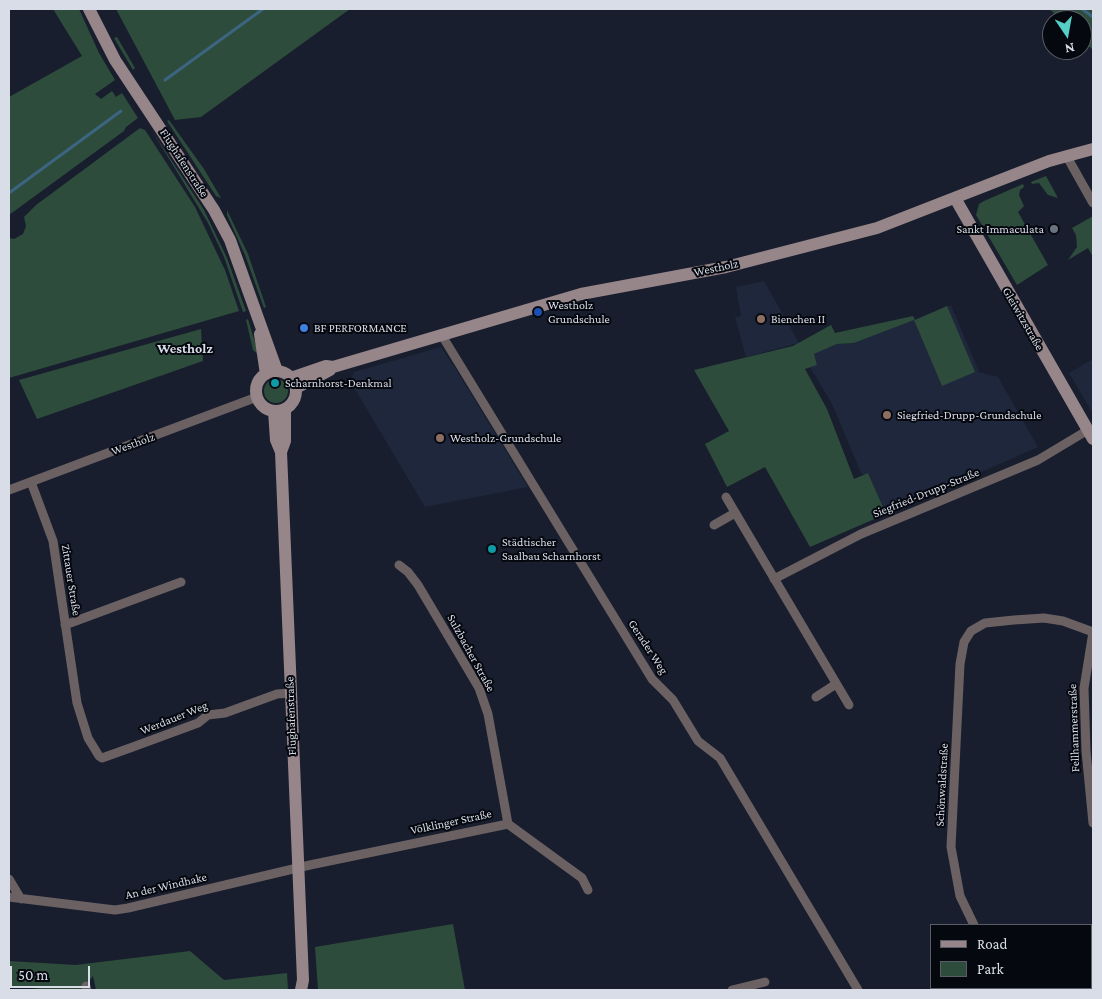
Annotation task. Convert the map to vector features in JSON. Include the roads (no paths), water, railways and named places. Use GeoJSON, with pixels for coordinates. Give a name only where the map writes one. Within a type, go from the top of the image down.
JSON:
{"type":"FeatureCollection","features":[{"type":"Feature","properties":{"kind":"street","name":"Flughafenstraße"},"geometry":{"type":"LineString","coordinates":[[89,9],[115,60],[214,210],[230,240],[260,327],[267,341],[271,373]]}},
{"type":"Feature","properties":{"kind":"street","name":"Westholz"},"geometry":{"type":"LineString","coordinates":[[294,383],[326,366],[333,367],[441,334],[603,289],[704,271],[808,247],[881,226],[1066,156],[1093,148]]}},
{"type":"Feature","properties":{"kind":"street"},"geometry":{"type":"LineString","coordinates":[[1066,156],[1093,202]]}},
{"type":"Feature","properties":{"kind":"street","name":"Gleiwitzstraße"},"geometry":{"type":"LineString","coordinates":[[955,198],[1091,434]]}},
{"type":"Feature","properties":{"kind":"street","name":"Gerader Weg"},"geometry":{"type":"LineString","coordinates":[[441,334],[652,679],[673,700],[698,740],[720,758],[858,990]]}},
{"type":"Feature","properties":{"kind":"street"},"geometry":{"type":"LineString","coordinates":[[284,372],[294,383],[294,399],[279,410],[266,408],[257,397],[258,383],[271,373],[284,372]]}},
{"type":"Feature","properties":{"kind":"street","name":"Westholz"},"geometry":{"type":"LineString","coordinates":[[9,490],[257,397]]}},
{"type":"Feature","properties":{"kind":"street","name":"Flughafenstraße"},"geometry":{"type":"LineString","coordinates":[[279,410],[276,440],[281,452],[297,868],[304,987]]}},
{"type":"Feature","properties":{"kind":"street","name":"Siegfried-Drupp-Straße"},"geometry":{"type":"LineString","coordinates":[[774,579],[861,534],[1038,460],[1091,434]]}},
{"type":"Feature","properties":{"kind":"street","name":"Zittauer Straße"},"geometry":{"type":"LineString","coordinates":[[31,482],[53,541],[77,703],[88,738],[97,754]]}},
{"type":"Feature","properties":{"kind":"street"},"geometry":{"type":"LineString","coordinates":[[726,497],[849,705]]}},
{"type":"Feature","properties":{"kind":"street"},"geometry":{"type":"LineString","coordinates":[[714,526],[735,514]]}},
{"type":"Feature","properties":{"kind":"street","name":"Sulzbacher Straße"},"geometry":{"type":"LineString","coordinates":[[399,566],[408,572],[418,585],[478,688],[488,714],[508,824]]}},
{"type":"Feature","properties":{"kind":"street","name":"Zittauer Straße"},"geometry":{"type":"LineString","coordinates":[[66,625],[181,582]]}},
{"type":"Feature","properties":{"kind":"street","name":"Schönwaldstraße"},"geometry":{"type":"LineString","coordinates":[[974,924],[960,896],[951,847],[960,664],[964,642],[971,631],[985,623],[1014,620],[1044,618],[1063,621],[1093,632]]}},
{"type":"Feature","properties":{"kind":"street","name":"Fellhammerstraße"},"geometry":{"type":"LineString","coordinates":[[1093,632],[1084,688],[1086,751],[1093,823]]}},
{"type":"Feature","properties":{"kind":"street"},"geometry":{"type":"LineString","coordinates":[[816,697],[836,684]]}},
{"type":"Feature","properties":{"kind":"street","name":"Werdauer Weg"},"geometry":{"type":"LineString","coordinates":[[97,754],[102,758],[198,723],[208,715],[224,713],[277,694],[290,693]]}},
{"type":"Feature","properties":{"kind":"street","name":"Völklinger Straße"},"geometry":{"type":"LineString","coordinates":[[297,868],[508,824],[582,878],[588,890]]}},
{"type":"Feature","properties":{"kind":"street","name":"An der Windhake"},"geometry":{"type":"LineString","coordinates":[[9,898],[122,909],[297,868]]}},
{"type":"Feature","properties":{"kind":"street"},"geometry":{"type":"LineString","coordinates":[[9,879],[21,899]]}},
{"type":"Feature","properties":{"kind":"street"},"geometry":{"type":"LineString","coordinates":[[732,990],[765,982]]}},
{"type":"Feature","properties":{"kind":"waterway"},"geometry":{"type":"LineString","coordinates":[[165,80],[263,9]]}},
{"type":"Feature","properties":{"kind":"waterway"},"geometry":{"type":"LineString","coordinates":[[1082,9],[1093,17]]}},
{"type":"Feature","properties":{"kind":"waterway"},"geometry":{"type":"LineString","coordinates":[[9,193],[121,111]]}},
{"type":"Feature","properties":{"kind":"place","name":"Sankt Immaculata"},"geometry":{"type":"Point","coordinates":[1054,229]}},
{"type":"Feature","properties":{"kind":"place","name":"Westholz Grundschule"},"geometry":{"type":"Point","coordinates":[538,312]}},
{"type":"Feature","properties":{"kind":"place","name":"Bienchen II"},"geometry":{"type":"Point","coordinates":[761,319]}},
{"type":"Feature","properties":{"kind":"place","name":"BF PERFORMANCE"},"geometry":{"type":"Point","coordinates":[304,328]}},
{"type":"Feature","properties":{"kind":"place","name":"Scharnhorst-Denkmal"},"geometry":{"type":"Point","coordinates":[275,383]}},
{"type":"Feature","properties":{"kind":"place","name":"Siegfried-Drupp-Grundschule"},"geometry":{"type":"Point","coordinates":[887,415]}},
{"type":"Feature","properties":{"kind":"place","name":"Westholz-Grundschule"},"geometry":{"type":"Point","coordinates":[440,438]}},
{"type":"Feature","properties":{"kind":"place","name":"Städtischer Saalbau Scharnhorst"},"geometry":{"type":"Point","coordinates":[492,549]}},
{"type":"Feature","properties":{"kind":"district","name":"Westholz"},"geometry":{"type":"Point","coordinates":[185,349]}}]}
